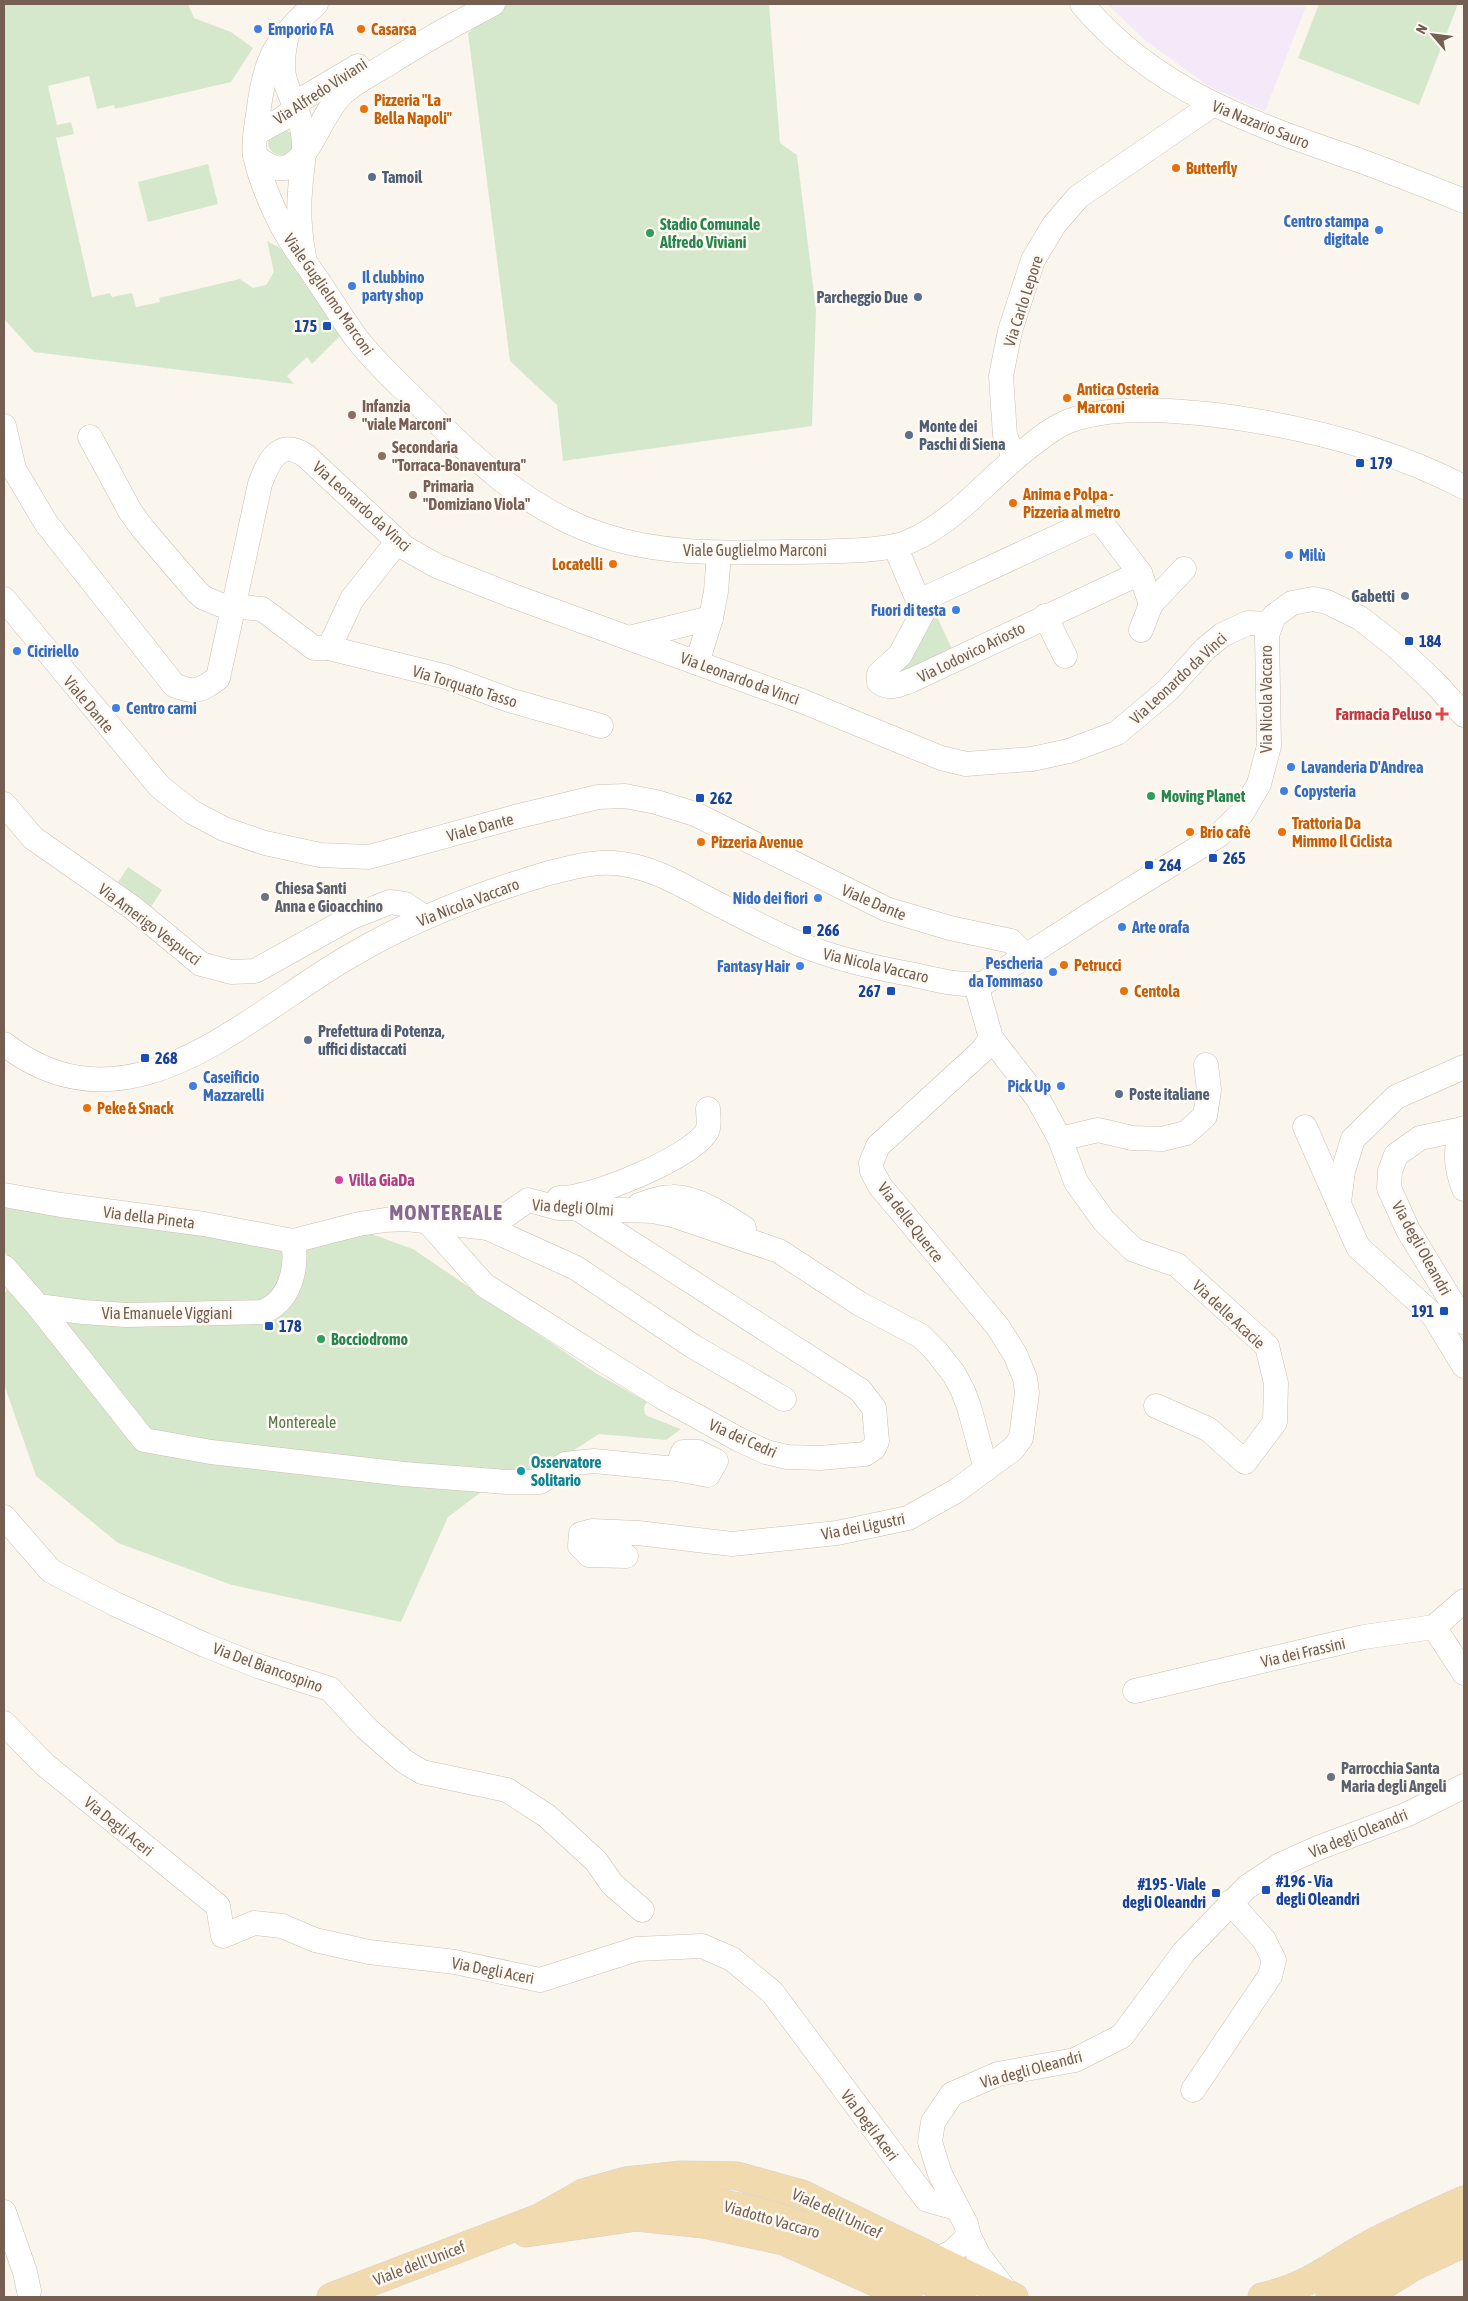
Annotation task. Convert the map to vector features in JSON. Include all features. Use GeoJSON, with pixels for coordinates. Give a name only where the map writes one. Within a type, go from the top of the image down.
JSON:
{"type":"FeatureCollection","features":[{"type":"Feature","properties":{"kind":"main road","name":"Viale dell'Unicef"},"geometry":{"type":"LineString","coordinates":[[331,2297],[539,2218],[583,2193],[626,2181],[682,2175],[737,2176],[802,2194],[1011,2296]]}},
{"type":"Feature","properties":{"kind":"main road","name":"Viadotto Vaccaro"},"geometry":{"type":"LineString","coordinates":[[539,2218],[588,2205],[642,2199],[686,2200],[724,2204],[772,2215],[836,2238],[962,2297]]}},
{"type":"Feature","properties":{"kind":"main road"},"geometry":{"type":"LineString","coordinates":[[1262,2297],[1292,2290],[1316,2278],[1378,2240],[1464,2200]]}},
{"type":"Feature","properties":{"kind":"main road","name":"Viale dell'Unicef"},"geometry":{"type":"LineString","coordinates":[[480,2240],[637,2217],[704,2224],[784,2241],[908,2297]]}},
{"type":"Feature","properties":{"kind":"main road"},"geometry":{"type":"LineString","coordinates":[[1362,2287],[1421,2242],[1464,2221]]}},
{"type":"Feature","properties":{"kind":"main road"},"geometry":{"type":"LineString","coordinates":[[1330,2297],[1412,2268],[1464,2243]]}},
{"type":"Feature","properties":{"kind":"main road"},"geometry":{"type":"LineString","coordinates":[[384,2297],[407,2269]]}},
{"type":"Feature","properties":{"kind":"street","name":"Viale Guglielmo Marconi"},"geometry":{"type":"LineString","coordinates":[[316,4],[289,29],[279,42],[267,63],[262,80],[255,156],[276,216],[291,244],[357,339],[379,363],[476,458],[529,500],[572,524],[618,540],[647,547],[719,553],[803,552],[895,546],[918,537],[957,512],[1014,458],[1044,435],[1064,423],[1100,414],[1162,411],[1244,419],[1322,433],[1388,453],[1464,487]]}},
{"type":"Feature","properties":{"kind":"street","name":"Via Alfredo Viviani"},"geometry":{"type":"LineString","coordinates":[[256,133],[295,109],[302,100],[463,4]]}},
{"type":"Feature","properties":{"kind":"street","name":"Via Alfredo Viviani"},"geometry":{"type":"LineString","coordinates":[[255,156],[274,168],[285,168],[293,164],[304,151],[330,108],[342,94],[405,54],[493,4]]}},
{"type":"Feature","properties":{"kind":"street","name":"Via Nazario Sauro"},"geometry":{"type":"LineString","coordinates":[[1082,4],[1115,37],[1151,68],[1212,105],[1262,126],[1380,168],[1464,201]]}},
{"type":"Feature","properties":{"kind":"street"},"geometry":{"type":"LineString","coordinates":[[289,29],[282,60],[282,73],[302,128],[304,151],[299,218],[304,261]]}},
{"type":"Feature","properties":{"kind":"street","name":"Via Carlo Lepore"},"geometry":{"type":"LineString","coordinates":[[1014,458],[1005,436],[1001,376],[1010,331],[1033,260],[1054,225],[1078,198],[1212,105]]}},
{"type":"Feature","properties":{"kind":"street","name":"Via Leonardo da Vinci"},"geometry":{"type":"LineString","coordinates":[[4,426],[14,469],[46,523],[174,685],[188,691],[202,690],[218,678],[252,513],[268,463],[280,451],[293,450],[306,456],[398,541],[418,556],[437,566],[802,701],[941,758],[966,764],[1032,759],[1070,751],[1117,733],[1168,690],[1205,649],[1222,635],[1248,623],[1270,624]]}},
{"type":"Feature","properties":{"kind":"street","name":"Via Torquato Tasso"},"geometry":{"type":"LineString","coordinates":[[90,437],[130,511],[152,542],[204,598],[222,605],[262,609],[314,648],[329,648],[446,677],[509,700],[601,726]]}},
{"type":"Feature","properties":{"kind":"street"},"geometry":{"type":"LineString","coordinates":[[923,612],[930,596],[1098,518],[1140,573],[1150,604]]}},
{"type":"Feature","properties":{"kind":"street"},"geometry":{"type":"LineString","coordinates":[[329,648],[352,599],[398,541]]}},
{"type":"Feature","properties":{"kind":"street"},"geometry":{"type":"LineString","coordinates":[[895,546],[923,612]]}},
{"type":"Feature","properties":{"kind":"street"},"geometry":{"type":"LineString","coordinates":[[698,663],[711,618],[716,591],[719,553]]}},
{"type":"Feature","properties":{"kind":"street"},"geometry":{"type":"LineString","coordinates":[[1141,630],[1150,604],[1184,569]]}},
{"type":"Feature","properties":{"kind":"street","name":"Via Lodovico Ariosto"},"geometry":{"type":"LineString","coordinates":[[923,612],[900,655],[879,674],[879,682],[885,686],[892,687],[910,681],[1140,573]]}},
{"type":"Feature","properties":{"kind":"street","name":"Viale Dante"},"geometry":{"type":"LineString","coordinates":[[4,599],[160,787],[192,812],[224,830],[265,843],[320,855],[370,857],[515,817],[589,799],[626,796],[656,802],[695,814],[886,909],[950,928],[1011,941],[1026,956]]}},
{"type":"Feature","properties":{"kind":"street","name":"Via Nicola Vaccaro"},"geometry":{"type":"LineString","coordinates":[[4,1044],[19,1055],[42,1067],[68,1075],[98,1080],[122,1079],[144,1075],[173,1066],[207,1049],[349,956],[424,917],[548,874],[591,864],[621,864],[659,875],[776,933],[823,953],[877,968],[976,985],[993,978],[1220,835],[1242,813],[1259,784],[1268,746],[1267,635],[1270,624],[1281,610],[1292,603],[1303,599],[1327,602],[1342,608],[1377,630],[1435,684],[1464,715]]}},
{"type":"Feature","properties":{"kind":"street"},"geometry":{"type":"LineString","coordinates":[[1046,616],[1065,656]]}},
{"type":"Feature","properties":{"kind":"street"},"geometry":{"type":"LineString","coordinates":[[629,638],[711,618]]}},
{"type":"Feature","properties":{"kind":"street","name":"Via Amerigo Vespucci"},"geometry":{"type":"LineString","coordinates":[[4,804],[33,838],[133,908],[201,964],[231,972],[255,971],[352,917],[390,902],[405,904],[424,917]]}},
{"type":"Feature","properties":{"kind":"street"},"geometry":{"type":"LineString","coordinates":[[976,985],[991,1038]]}},
{"type":"Feature","properties":{"kind":"street","name":"Via delle Acacie"},"geometry":{"type":"LineString","coordinates":[[991,1038],[1038,1099],[1060,1139],[1076,1182],[1104,1221],[1134,1250],[1177,1265],[1267,1346],[1276,1383],[1275,1422],[1245,1462],[1208,1429],[1156,1406]]}},
{"type":"Feature","properties":{"kind":"street","name":"Via delle Querce"},"geometry":{"type":"LineString","coordinates":[[986,1469],[1005,1457],[1021,1438],[1027,1393],[1025,1378],[1015,1354],[998,1328],[891,1201],[872,1171],[871,1163],[878,1146],[982,1051],[991,1038]]}},
{"type":"Feature","properties":{"kind":"street"},"geometry":{"type":"LineString","coordinates":[[1060,1139],[1098,1130],[1132,1138],[1162,1138],[1186,1132],[1205,1116],[1209,1090],[1206,1066]]}},
{"type":"Feature","properties":{"kind":"street"},"geometry":{"type":"LineString","coordinates":[[1339,1204],[1342,1171],[1353,1139],[1396,1097],[1464,1067]]}},
{"type":"Feature","properties":{"kind":"street"},"geometry":{"type":"LineString","coordinates":[[528,1200],[540,1197],[568,1199],[583,1196],[644,1172],[696,1145],[708,1130],[708,1108]]}},
{"type":"Feature","properties":{"kind":"street"},"geometry":{"type":"LineString","coordinates":[[1305,1127],[1358,1247],[1433,1315],[1464,1366]]}},
{"type":"Feature","properties":{"kind":"street"},"geometry":{"type":"LineString","coordinates":[[1464,1129],[1457,1145],[1456,1158],[1464,1190]]}},
{"type":"Feature","properties":{"kind":"street","name":"Via degli Oleandri"},"geometry":{"type":"LineString","coordinates":[[1464,1129],[1420,1138],[1396,1155],[1390,1171],[1389,1188],[1408,1230],[1464,1322]]}},
{"type":"Feature","properties":{"kind":"street","name":"Via della Pineta"},"geometry":{"type":"LineString","coordinates":[[4,1195],[61,1205],[204,1224],[293,1241]]}},
{"type":"Feature","properties":{"kind":"street"},"geometry":{"type":"LineString","coordinates":[[624,1211],[656,1199],[681,1197],[726,1217],[860,1304],[921,1336],[954,1374],[963,1391],[970,1407],[986,1469]]}},
{"type":"Feature","properties":{"kind":"street","name":"Via degli Olmi"},"geometry":{"type":"LineString","coordinates":[[488,1228],[528,1200],[558,1208],[580,1210],[653,1211],[672,1215],[779,1251]]}},
{"type":"Feature","properties":{"kind":"street","name":"Via dei Cedri"},"geometry":{"type":"LineString","coordinates":[[429,1223],[484,1285],[623,1374],[738,1439],[766,1452],[787,1457],[820,1458],[865,1454],[874,1448],[877,1441],[874,1408],[860,1390],[580,1210]]}},
{"type":"Feature","properties":{"kind":"street"},"geometry":{"type":"LineString","coordinates":[[293,1241],[359,1224],[385,1220],[406,1219],[488,1228],[576,1268],[694,1347],[784,1399]]}},
{"type":"Feature","properties":{"kind":"street","name":"Via Emanuele Viggiani"},"geometry":{"type":"LineString","coordinates":[[38,1306],[126,1315],[262,1312],[278,1304],[291,1280],[295,1266],[293,1241]]}},
{"type":"Feature","properties":{"kind":"street"},"geometry":{"type":"LineString","coordinates":[[8,1272],[38,1306],[144,1440],[211,1452],[404,1474],[507,1482],[540,1482],[565,1464],[594,1461],[676,1469]]}},
{"type":"Feature","properties":{"kind":"street","name":"Via dei Ligustri"},"geometry":{"type":"LineString","coordinates":[[626,1556],[589,1555],[580,1546],[581,1534],[592,1531],[638,1532],[732,1544],[837,1533],[908,1518],[956,1491],[986,1469]]}},
{"type":"Feature","properties":{"kind":"street","name":"Via Del Biancospino"},"geometry":{"type":"LineString","coordinates":[[4,1517],[51,1571],[115,1604],[205,1645],[258,1666],[330,1690],[366,1728],[404,1761],[422,1772],[507,1790],[548,1816],[596,1861],[612,1884],[642,1910]]}},
{"type":"Feature","properties":{"kind":"street","name":"Via dei Frassini"},"geometry":{"type":"LineString","coordinates":[[1135,1691],[1364,1637],[1434,1626],[1464,1602]]}},
{"type":"Feature","properties":{"kind":"street"},"geometry":{"type":"LineString","coordinates":[[1434,1626],[1464,1673]]}},
{"type":"Feature","properties":{"kind":"street","name":"Via Degli Aceri"},"geometry":{"type":"LineString","coordinates":[[4,1723],[44,1764],[218,1906],[223,1936],[254,1922],[282,1926],[314,1940],[369,1952],[455,1962],[540,1980],[637,1949],[702,1946],[732,1959],[772,1992],[927,2200],[956,2208]]}},
{"type":"Feature","properties":{"kind":"street","name":"Via degli Oleandri"},"geometry":{"type":"LineString","coordinates":[[1011,2296],[979,2256],[969,2236],[966,2224],[940,2174],[930,2142],[933,2122],[952,2094],[998,2074],[1075,2060],[1122,2036],[1184,1952],[1246,1887],[1280,1865],[1318,1848],[1408,1814],[1464,1786]]}},
{"type":"Feature","properties":{"kind":"street"},"geometry":{"type":"LineString","coordinates":[[1193,2090],[1270,1976],[1274,1960],[1264,1940],[1230,1902]]}},
{"type":"Feature","properties":{"kind":"street"},"geometry":{"type":"LineString","coordinates":[[4,2212],[25,2272],[29,2291]]}},
{"type":"Feature","properties":{"kind":"street"},"geometry":{"type":"LineString","coordinates":[[936,2260],[952,2252],[969,2236]]}},
{"type":"Feature","properties":{"kind":"shaded area"},"geometry":{"type":"Polygon","coordinates":[[[1107,4],[1307,4],[1265,111],[1210,87],[1146,41],[1107,4]]]}},
{"type":"Feature","properties":{"kind":"green space"},"geometry":{"type":"Polygon","coordinates":[[[4,4],[188,4],[194,18],[231,32],[253,48],[231,82],[115,109],[114,105],[97,109],[89,76],[48,86],[57,125],[71,122],[74,134],[56,138],[92,297],[110,293],[112,297],[132,293],[136,307],[160,302],[159,298],[240,279],[253,288],[266,285],[274,272],[267,241],[293,255],[344,332],[312,364],[307,357],[287,376],[294,384],[34,352],[4,319],[4,4]]]}},
{"type":"Feature","properties":{"kind":"green space","name":"Stadio Comunale Alfredo Viviani"},"geometry":{"type":"Polygon","coordinates":[[[509,4],[769,4],[780,143],[797,155],[816,310],[812,426],[563,461],[557,405],[510,361],[468,33],[498,9],[509,4]]]}},
{"type":"Feature","properties":{"kind":"green space"},"geometry":{"type":"Polygon","coordinates":[[[1319,4],[1458,4],[1419,105],[1298,58],[1319,4]]]}},
{"type":"Feature","properties":{"kind":"green space"},"geometry":{"type":"Polygon","coordinates":[[[281,129],[290,133],[294,142],[290,151],[281,155],[272,151],[268,142],[272,133],[281,129]]]}},
{"type":"Feature","properties":{"kind":"green space"},"geometry":{"type":"Polygon","coordinates":[[[208,164],[218,204],[148,222],[138,182],[208,164]]]}},
{"type":"Feature","properties":{"kind":"green space"},"geometry":{"type":"Polygon","coordinates":[[[932,606],[953,651],[893,679],[932,606]]]}},
{"type":"Feature","properties":{"kind":"green space"},"geometry":{"type":"Polygon","coordinates":[[[128,867],[162,890],[151,907],[117,884],[128,867]]]}},
{"type":"Feature","properties":{"kind":"green space","name":"Montereale"},"geometry":{"type":"Polygon","coordinates":[[[4,1202],[193,1232],[366,1232],[413,1249],[594,1372],[647,1402],[644,1407],[645,1415],[681,1429],[666,1440],[599,1434],[537,1474],[488,1487],[448,1517],[401,1622],[232,1585],[118,1543],[36,1476],[4,1384],[4,1293],[23,1277],[4,1251],[4,1202]]]}},
{"type":"Feature","properties":{"kind":"place","name":"Emporio FA"},"geometry":{"type":"Point","coordinates":[258,29]}},
{"type":"Feature","properties":{"kind":"place","name":"Casarsa"},"geometry":{"type":"Point","coordinates":[361,29]}},
{"type":"Feature","properties":{"kind":"place","name":"Pizzeria \"La Bella Napoli\""},"geometry":{"type":"Point","coordinates":[364,109]}},
{"type":"Feature","properties":{"kind":"place","name":"Butterfly"},"geometry":{"type":"Point","coordinates":[1176,168]}},
{"type":"Feature","properties":{"kind":"place","name":"Tamoil"},"geometry":{"type":"Point","coordinates":[372,177]}},
{"type":"Feature","properties":{"kind":"place","name":"Centro stampa digitale"},"geometry":{"type":"Point","coordinates":[1379,230]}},
{"type":"Feature","properties":{"kind":"place","name":"Stadio Comunale Alfredo Viviani"},"geometry":{"type":"Point","coordinates":[650,233]}},
{"type":"Feature","properties":{"kind":"place","name":"Il clubbino party shop"},"geometry":{"type":"Point","coordinates":[352,286]}},
{"type":"Feature","properties":{"kind":"place","name":"Parcheggio Due"},"geometry":{"type":"Point","coordinates":[918,297]}},
{"type":"Feature","properties":{"kind":"place","name":"175"},"geometry":{"type":"Point","coordinates":[327,326]}},
{"type":"Feature","properties":{"kind":"place","name":"Antica Osteria Marconi"},"geometry":{"type":"Point","coordinates":[1067,398]}},
{"type":"Feature","properties":{"kind":"place","name":"Infanzia \"viale Marconi\""},"geometry":{"type":"Point","coordinates":[352,415]}},
{"type":"Feature","properties":{"kind":"place","name":"Monte dei Paschi di Siena"},"geometry":{"type":"Point","coordinates":[909,435]}},
{"type":"Feature","properties":{"kind":"place","name":"Secondaria \"Torraca-Bonaventura\""},"geometry":{"type":"Point","coordinates":[382,456]}},
{"type":"Feature","properties":{"kind":"place","name":"179"},"geometry":{"type":"Point","coordinates":[1360,463]}},
{"type":"Feature","properties":{"kind":"place","name":"Primaria \"Domiziano Viola\""},"geometry":{"type":"Point","coordinates":[413,495]}},
{"type":"Feature","properties":{"kind":"place","name":"Anima e Polpa - Pizzeria al metro"},"geometry":{"type":"Point","coordinates":[1013,503]}},
{"type":"Feature","properties":{"kind":"place","name":"Milù"},"geometry":{"type":"Point","coordinates":[1289,555]}},
{"type":"Feature","properties":{"kind":"place","name":"Locatelli"},"geometry":{"type":"Point","coordinates":[613,564]}},
{"type":"Feature","properties":{"kind":"place","name":"Gabetti"},"geometry":{"type":"Point","coordinates":[1405,596]}},
{"type":"Feature","properties":{"kind":"place","name":"Fuori di testa"},"geometry":{"type":"Point","coordinates":[956,610]}},
{"type":"Feature","properties":{"kind":"place","name":"184"},"geometry":{"type":"Point","coordinates":[1409,641]}},
{"type":"Feature","properties":{"kind":"place","name":"Ciciriello"},"geometry":{"type":"Point","coordinates":[17,651]}},
{"type":"Feature","properties":{"kind":"place","name":"Centro carni"},"geometry":{"type":"Point","coordinates":[116,708]}},
{"type":"Feature","properties":{"kind":"place","name":"Farmacia Peluso"},"geometry":{"type":"Point","coordinates":[1442,714]}},
{"type":"Feature","properties":{"kind":"place","name":"Lavanderia D'Andrea"},"geometry":{"type":"Point","coordinates":[1291,767]}},
{"type":"Feature","properties":{"kind":"place","name":"Copysteria"},"geometry":{"type":"Point","coordinates":[1284,791]}},
{"type":"Feature","properties":{"kind":"place","name":"Moving Planet"},"geometry":{"type":"Point","coordinates":[1151,796]}},
{"type":"Feature","properties":{"kind":"place","name":"262"},"geometry":{"type":"Point","coordinates":[700,798]}},
{"type":"Feature","properties":{"kind":"place","name":"Brio cafè"},"geometry":{"type":"Point","coordinates":[1190,832]}},
{"type":"Feature","properties":{"kind":"place","name":"Trattoria Da Mimmo Il Ciclista"},"geometry":{"type":"Point","coordinates":[1282,832]}},
{"type":"Feature","properties":{"kind":"place","name":"Pizzeria Avenue"},"geometry":{"type":"Point","coordinates":[701,842]}},
{"type":"Feature","properties":{"kind":"place","name":"265"},"geometry":{"type":"Point","coordinates":[1213,858]}},
{"type":"Feature","properties":{"kind":"place","name":"264"},"geometry":{"type":"Point","coordinates":[1149,865]}},
{"type":"Feature","properties":{"kind":"place","name":"Chiesa Santi Anna e Gioacchino"},"geometry":{"type":"Point","coordinates":[265,897]}},
{"type":"Feature","properties":{"kind":"place","name":"Nido dei fiori"},"geometry":{"type":"Point","coordinates":[818,898]}},
{"type":"Feature","properties":{"kind":"place","name":"Arte orafa"},"geometry":{"type":"Point","coordinates":[1122,927]}},
{"type":"Feature","properties":{"kind":"place","name":"266"},"geometry":{"type":"Point","coordinates":[807,930]}},
{"type":"Feature","properties":{"kind":"place","name":"Petrucci"},"geometry":{"type":"Point","coordinates":[1064,965]}},
{"type":"Feature","properties":{"kind":"place","name":"Fantasy Hair"},"geometry":{"type":"Point","coordinates":[800,966]}},
{"type":"Feature","properties":{"kind":"place","name":"Pescheria da Tommaso"},"geometry":{"type":"Point","coordinates":[1053,972]}},
{"type":"Feature","properties":{"kind":"place","name":"267"},"geometry":{"type":"Point","coordinates":[891,991]}},
{"type":"Feature","properties":{"kind":"place","name":"Centola"},"geometry":{"type":"Point","coordinates":[1124,991]}},
{"type":"Feature","properties":{"kind":"place","name":"Prefettura di Potenza, uffici distaccati"},"geometry":{"type":"Point","coordinates":[308,1040]}},
{"type":"Feature","properties":{"kind":"place","name":"268"},"geometry":{"type":"Point","coordinates":[145,1058]}},
{"type":"Feature","properties":{"kind":"place","name":"Caseificio Mazzarelli"},"geometry":{"type":"Point","coordinates":[193,1086]}},
{"type":"Feature","properties":{"kind":"place","name":"Pick Up"},"geometry":{"type":"Point","coordinates":[1061,1086]}},
{"type":"Feature","properties":{"kind":"place","name":"Poste italiane"},"geometry":{"type":"Point","coordinates":[1119,1094]}},
{"type":"Feature","properties":{"kind":"place","name":"Peke & Snack"},"geometry":{"type":"Point","coordinates":[87,1108]}},
{"type":"Feature","properties":{"kind":"place","name":"Villa GiaDa"},"geometry":{"type":"Point","coordinates":[339,1180]}},
{"type":"Feature","properties":{"kind":"place","name":"191"},"geometry":{"type":"Point","coordinates":[1444,1311]}},
{"type":"Feature","properties":{"kind":"place","name":"178"},"geometry":{"type":"Point","coordinates":[269,1326]}},
{"type":"Feature","properties":{"kind":"place","name":"Bocciodromo"},"geometry":{"type":"Point","coordinates":[321,1339]}},
{"type":"Feature","properties":{"kind":"place","name":"Osservatore Solitario"},"geometry":{"type":"Point","coordinates":[521,1471]}},
{"type":"Feature","properties":{"kind":"place","name":"Parrocchia Santa Maria degli Angeli"},"geometry":{"type":"Point","coordinates":[1331,1777]}},
{"type":"Feature","properties":{"kind":"place","name":"#196 - Via degli Oleandri"},"geometry":{"type":"Point","coordinates":[1266,1890]}},
{"type":"Feature","properties":{"kind":"place","name":"#195 - Viale degli Oleandri"},"geometry":{"type":"Point","coordinates":[1216,1893]}},
{"type":"Feature","properties":{"kind":"district","name":"MONTEREALE"},"geometry":{"type":"Point","coordinates":[446,1213]}}]}
